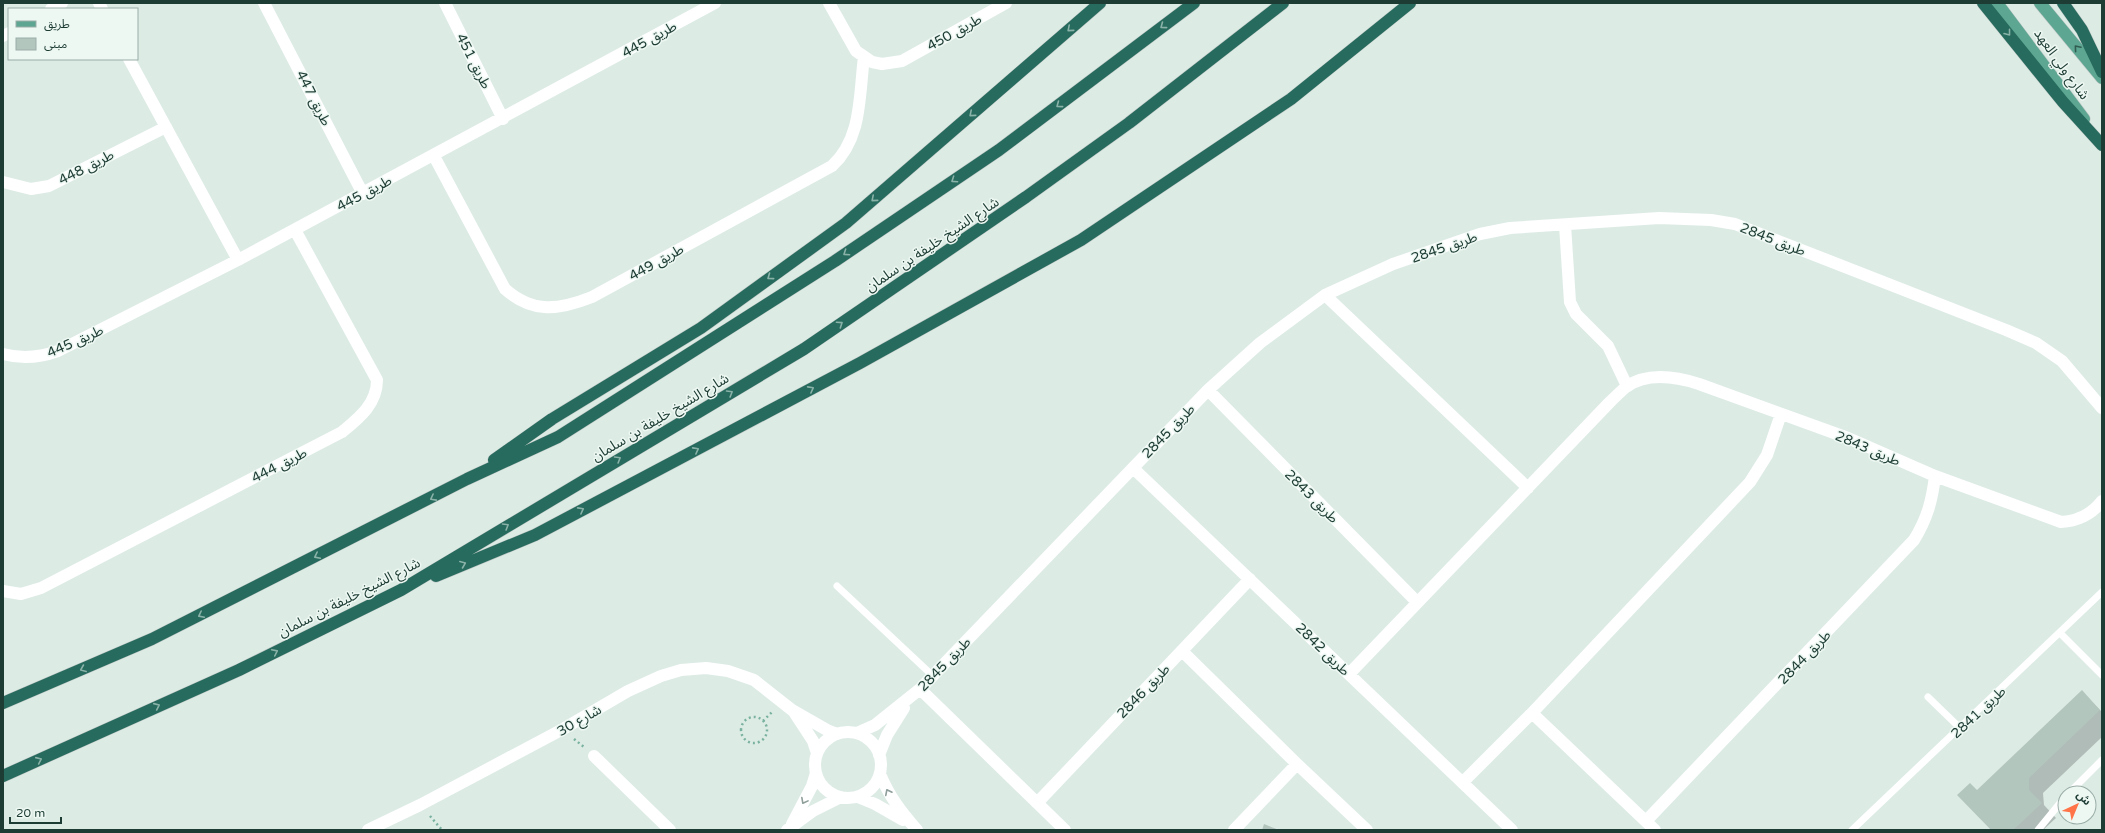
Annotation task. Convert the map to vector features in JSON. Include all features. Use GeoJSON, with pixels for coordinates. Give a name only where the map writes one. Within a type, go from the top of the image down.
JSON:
{"type":"FeatureCollection","features":[{"type":"Feature","properties":{"kind":"highway"},"geometry":{"type":"LineString","coordinates":[[467,479],[552,419],[701,328],[846,223],[1100,3]]}},
{"type":"Feature","properties":{"kind":"highway"},"geometry":{"type":"LineString","coordinates":[[3,703],[152,639],[467,479],[558,436],[835,261],[999,150],[1194,3]]}},
{"type":"Feature","properties":{"kind":"highway","name":"شارع الشيخ خليفة بن سلمان"},"geometry":{"type":"LineString","coordinates":[[3,776],[239,670],[401,590],[804,349],[1078,160],[1129,123],[1283,3]]}},
{"type":"Feature","properties":{"kind":"highway"},"geometry":{"type":"LineString","coordinates":[[401,590],[536,535],[860,363],[1081,240],[1291,99],[1410,3]]}},
{"type":"Feature","properties":{"kind":"highway"},"geometry":{"type":"LineString","coordinates":[[1983,3],[2063,102],[2102,145]]}},
{"type":"Feature","properties":{"kind":"highway"},"geometry":{"type":"LineString","coordinates":[[2063,3],[2082,30],[2102,72]]}},
{"type":"Feature","properties":{"kind":"main road","name":"شارع ولي العهد"},"geometry":{"type":"LineString","coordinates":[[1997,3],[2063,90],[2102,145]]}},
{"type":"Feature","properties":{"kind":"main road","name":"شارع ولي العهد"},"geometry":{"type":"LineString","coordinates":[[2040,3],[2102,78]]}},
{"type":"Feature","properties":{"kind":"street","name":"طريق 447"},"geometry":{"type":"LineString","coordinates":[[264,3],[363,194]]}},
{"type":"Feature","properties":{"kind":"street","name":"طريق 451"},"geometry":{"type":"LineString","coordinates":[[445,3],[503,119]]}},
{"type":"Feature","properties":{"kind":"street","name":"طريق 445"},"geometry":{"type":"LineString","coordinates":[[3,354],[20,357],[58,351],[238,260],[363,194],[715,3]]}},
{"type":"Feature","properties":{"kind":"street"},"geometry":{"type":"LineString","coordinates":[[829,3],[850,43],[864,57]]}},
{"type":"Feature","properties":{"kind":"street","name":"طريق 450"},"geometry":{"type":"LineString","coordinates":[[864,57],[882,64],[902,60],[1006,3]]}},
{"type":"Feature","properties":{"kind":"street","name":"طريق 449"},"geometry":{"type":"LineString","coordinates":[[434,156],[505,289],[523,302],[533,306],[544,308],[568,305],[592,297],[832,166],[846,151],[855,130],[864,57]]}},
{"type":"Feature","properties":{"kind":"street"},"geometry":{"type":"LineString","coordinates":[[130,60],[238,260]]}},
{"type":"Feature","properties":{"kind":"street","name":"طريق 448"},"geometry":{"type":"LineString","coordinates":[[3,182],[32,189],[49,186],[166,127]]}},
{"type":"Feature","properties":{"kind":"street","name":"طريق 2845"},"geometry":{"type":"LineString","coordinates":[[857,733],[875,724],[910,699],[1208,390],[1260,343],[1326,295],[1392,264],[1480,234],[1510,228],[1659,218],[1711,220],[1735,224],[2036,343],[2062,361],[2101,407]]}},
{"type":"Feature","properties":{"kind":"street"},"geometry":{"type":"LineString","coordinates":[[1565,225],[1570,302],[1576,314],[1608,346],[1627,386]]}},
{"type":"Feature","properties":{"kind":"street","name":"طريق 444"},"geometry":{"type":"LineString","coordinates":[[3,591],[21,594],[41,588],[342,432],[368,408],[377,389],[377,380],[295,230]]}},
{"type":"Feature","properties":{"kind":"street"},"geometry":{"type":"LineString","coordinates":[[1326,295],[1528,488]]}},
{"type":"Feature","properties":{"kind":"street","name":"طريق 2843"},"geometry":{"type":"LineString","coordinates":[[1350,674],[1417,602],[1627,386],[1647,379],[1675,377],[1848,438],[1935,476],[2062,522],[2072,522],[2082,518],[2097,508],[2102,502]]}},
{"type":"Feature","properties":{"kind":"street","name":"طريق 2843"},"geometry":{"type":"LineString","coordinates":[[1208,390],[1417,602]]}},
{"type":"Feature","properties":{"kind":"street"},"geometry":{"type":"LineString","coordinates":[[1463,782],[1532,713],[1714,523],[1750,482],[1768,455],[1781,414]]}},
{"type":"Feature","properties":{"kind":"street","name":"طريق 2842"},"geometry":{"type":"LineString","coordinates":[[1133,468],[1512,830]]}},
{"type":"Feature","properties":{"kind":"street","name":"طريق 2844"},"geometry":{"type":"LineString","coordinates":[[1646,821],[1914,540],[1925,522],[1932,502],[1935,476]]}},
{"type":"Feature","properties":{"kind":"street","name":"طريق 2846"},"geometry":{"type":"LineString","coordinates":[[1037,803],[1250,579]]}},
{"type":"Feature","properties":{"kind":"street"},"geometry":{"type":"LineString","coordinates":[[1182,651],[1297,764],[1367,830]]}},
{"type":"Feature","properties":{"kind":"street","name":"شارع 30"},"geometry":{"type":"LineString","coordinates":[[368,830],[420,805],[563,729],[628,691],[661,676],[681,670],[706,668],[728,671],[754,680],[792,710],[837,734]]}},
{"type":"Feature","properties":{"kind":"street"},"geometry":{"type":"LineString","coordinates":[[920,689],[1065,830]]}},
{"type":"Feature","properties":{"kind":"street","name":"طريق 2845"},"geometry":{"type":"LineString","coordinates":[[879,755],[891,729],[910,699]]}},
{"type":"Feature","properties":{"kind":"street","name":"شارع 30"},"geometry":{"type":"LineString","coordinates":[[792,710],[813,740],[817,753]]}},
{"type":"Feature","properties":{"kind":"street"},"geometry":{"type":"LineString","coordinates":[[1532,713],[1655,830]]}},
{"type":"Feature","properties":{"kind":"street"},"geometry":{"type":"LineString","coordinates":[[788,829],[812,786],[816,773],[817,753],[825,741],[837,734],[857,733],[870,741],[879,755],[880,774],[887,791],[896,806],[916,830]]}},
{"type":"Feature","properties":{"kind":"street"},"geometry":{"type":"LineString","coordinates":[[594,756],[670,830]]}},
{"type":"Feature","properties":{"kind":"street"},"geometry":{"type":"LineString","coordinates":[[1234,830],[1297,764]]}},
{"type":"Feature","properties":{"kind":"street"},"geometry":{"type":"LineString","coordinates":[[816,773],[825,788],[841,797]]}},
{"type":"Feature","properties":{"kind":"street"},"geometry":{"type":"LineString","coordinates":[[858,797],[871,788],[880,774]]}},
{"type":"Feature","properties":{"kind":"street"},"geometry":{"type":"LineString","coordinates":[[788,829],[813,811],[841,797],[858,797],[892,813],[916,830]]}},
{"type":"Feature","properties":{"kind":"lane"},"geometry":{"type":"LineString","coordinates":[[837,586],[933,676]]}},
{"type":"Feature","properties":{"kind":"lane","name":"طريق 2841"},"geometry":{"type":"LineString","coordinates":[[1852,830],[2060,634],[2102,592]]}},
{"type":"Feature","properties":{"kind":"lane"},"geometry":{"type":"LineString","coordinates":[[2060,634],[2102,675]]}},
{"type":"Feature","properties":{"kind":"lane"},"geometry":{"type":"LineString","coordinates":[[1928,697],[1960,728]]}},
{"type":"Feature","properties":{"kind":"lane"},"geometry":{"type":"LineString","coordinates":[[2076,785],[2102,760]]}},
{"type":"Feature","properties":{"kind":"lane"},"geometry":{"type":"LineString","coordinates":[[2038,830],[2057,807]]}},
{"type":"Feature","properties":{"kind":"path"},"geometry":{"type":"LineString","coordinates":[[753,717],[763,721],[767,732],[765,737],[755,743],[745,739],[741,728],[743,723],[753,717]]}},
{"type":"Feature","properties":{"kind":"path"},"geometry":{"type":"LineString","coordinates":[[563,729],[594,756]]}},
{"type":"Feature","properties":{"kind":"path"},"geometry":{"type":"LineString","coordinates":[[420,805],[442,830]]}},
{"type":"Feature","properties":{"kind":"building"},"geometry":{"type":"Polygon","coordinates":[[[2082,690],[2100,710],[2029,778],[2029,790],[2042,803],[2013,830],[1991,830],[1957,795],[1970,783],[1977,790],[2082,690]]]}},
{"type":"Feature","properties":{"kind":"building"},"geometry":{"type":"Polygon","coordinates":[[[1264,824],[1279,830],[1262,830],[1264,824]]]}}]}
